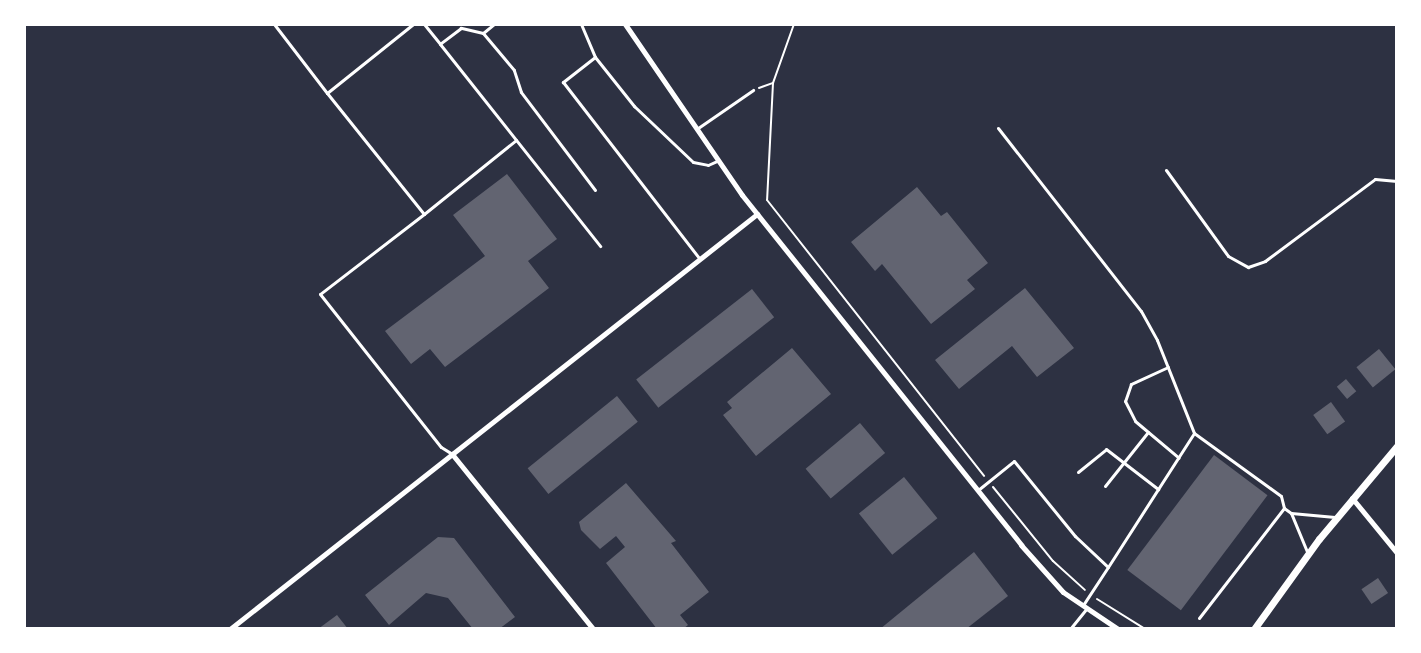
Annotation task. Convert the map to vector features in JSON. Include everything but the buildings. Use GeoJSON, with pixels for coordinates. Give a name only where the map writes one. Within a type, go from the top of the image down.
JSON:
{"type":"FeatureCollection","features":[{"type":"Feature","properties":{"kind":"street"},"geometry":{"type":"LineString","coordinates":[[625,24],[757,214],[977,490],[1053,581],[1084,607],[1118,629]]}},
{"type":"Feature","properties":{"kind":"street"},"geometry":{"type":"LineString","coordinates":[[230,629],[757,214]]}},
{"type":"Feature","properties":{"kind":"street"},"geometry":{"type":"LineString","coordinates":[[1254,629],[1308,554],[1397,446]]}},
{"type":"Feature","properties":{"kind":"street"},"geometry":{"type":"LineString","coordinates":[[452,454],[593,629]]}},
{"type":"Feature","properties":{"kind":"street"},"geometry":{"type":"LineString","coordinates":[[1352,498],[1397,553]]}},
{"type":"Feature","properties":{"kind":"lane"},"geometry":{"type":"LineString","coordinates":[[274,24],[424,214]]}},
{"type":"Feature","properties":{"kind":"lane"},"geometry":{"type":"LineString","coordinates":[[327,93],[413,24]]}},
{"type":"Feature","properties":{"kind":"lane"},"geometry":{"type":"LineString","coordinates":[[424,24],[600,246]]}},
{"type":"Feature","properties":{"kind":"lane"},"geometry":{"type":"LineString","coordinates":[[483,33],[494,24]]}},
{"type":"Feature","properties":{"kind":"lane"},"geometry":{"type":"LineString","coordinates":[[581,24],[595,57],[634,106],[690,159],[704,165],[719,160]]}},
{"type":"Feature","properties":{"kind":"lane"},"geometry":{"type":"LineString","coordinates":[[440,44],[460,28],[483,33],[514,70],[521,92],[595,190]]}},
{"type":"Feature","properties":{"kind":"lane"},"geometry":{"type":"LineString","coordinates":[[595,57],[563,82],[699,258]]}},
{"type":"Feature","properties":{"kind":"lane"},"geometry":{"type":"LineString","coordinates":[[698,129],[753,90]]}},
{"type":"Feature","properties":{"kind":"lane"},"geometry":{"type":"LineString","coordinates":[[998,128],[1141,311],[1168,367],[1194,433],[1281,496],[1284,508],[1291,513],[1337,517]]}},
{"type":"Feature","properties":{"kind":"lane"},"geometry":{"type":"LineString","coordinates":[[452,454],[441,447],[320,294],[516,140]]}},
{"type":"Feature","properties":{"kind":"lane"},"geometry":{"type":"LineString","coordinates":[[1166,170],[1228,256],[1248,267],[1266,261],[1375,179],[1397,181]]}},
{"type":"Feature","properties":{"kind":"lane"},"geometry":{"type":"LineString","coordinates":[[1168,367],[1131,384],[1126,394],[1130,414],[1179,458]]}},
{"type":"Feature","properties":{"kind":"lane"},"geometry":{"type":"LineString","coordinates":[[1105,486],[1148,432]]}},
{"type":"Feature","properties":{"kind":"lane"},"geometry":{"type":"LineString","coordinates":[[1070,629],[1194,433]]}},
{"type":"Feature","properties":{"kind":"lane"},"geometry":{"type":"LineString","coordinates":[[1078,472],[1106,449],[1158,489]]}},
{"type":"Feature","properties":{"kind":"lane"},"geometry":{"type":"LineString","coordinates":[[977,490],[1014,462],[1076,536],[1108,567]]}},
{"type":"Feature","properties":{"kind":"lane"},"geometry":{"type":"LineString","coordinates":[[1199,618],[1284,508]]}},
{"type":"Feature","properties":{"kind":"lane"},"geometry":{"type":"LineString","coordinates":[[1291,513],[1308,554]]}},
{"type":"Feature","properties":{"kind":"path"},"geometry":{"type":"LineString","coordinates":[[794,24],[773,83],[769,205],[985,476]]}},
{"type":"Feature","properties":{"kind":"path"},"geometry":{"type":"LineString","coordinates":[[753,90],[773,83]]}},
{"type":"Feature","properties":{"kind":"path"},"geometry":{"type":"LineString","coordinates":[[992,486],[1053,561],[1078,585]]}},
{"type":"Feature","properties":{"kind":"path"},"geometry":{"type":"LineString","coordinates":[[1100,602],[1145,629]]}}]}
